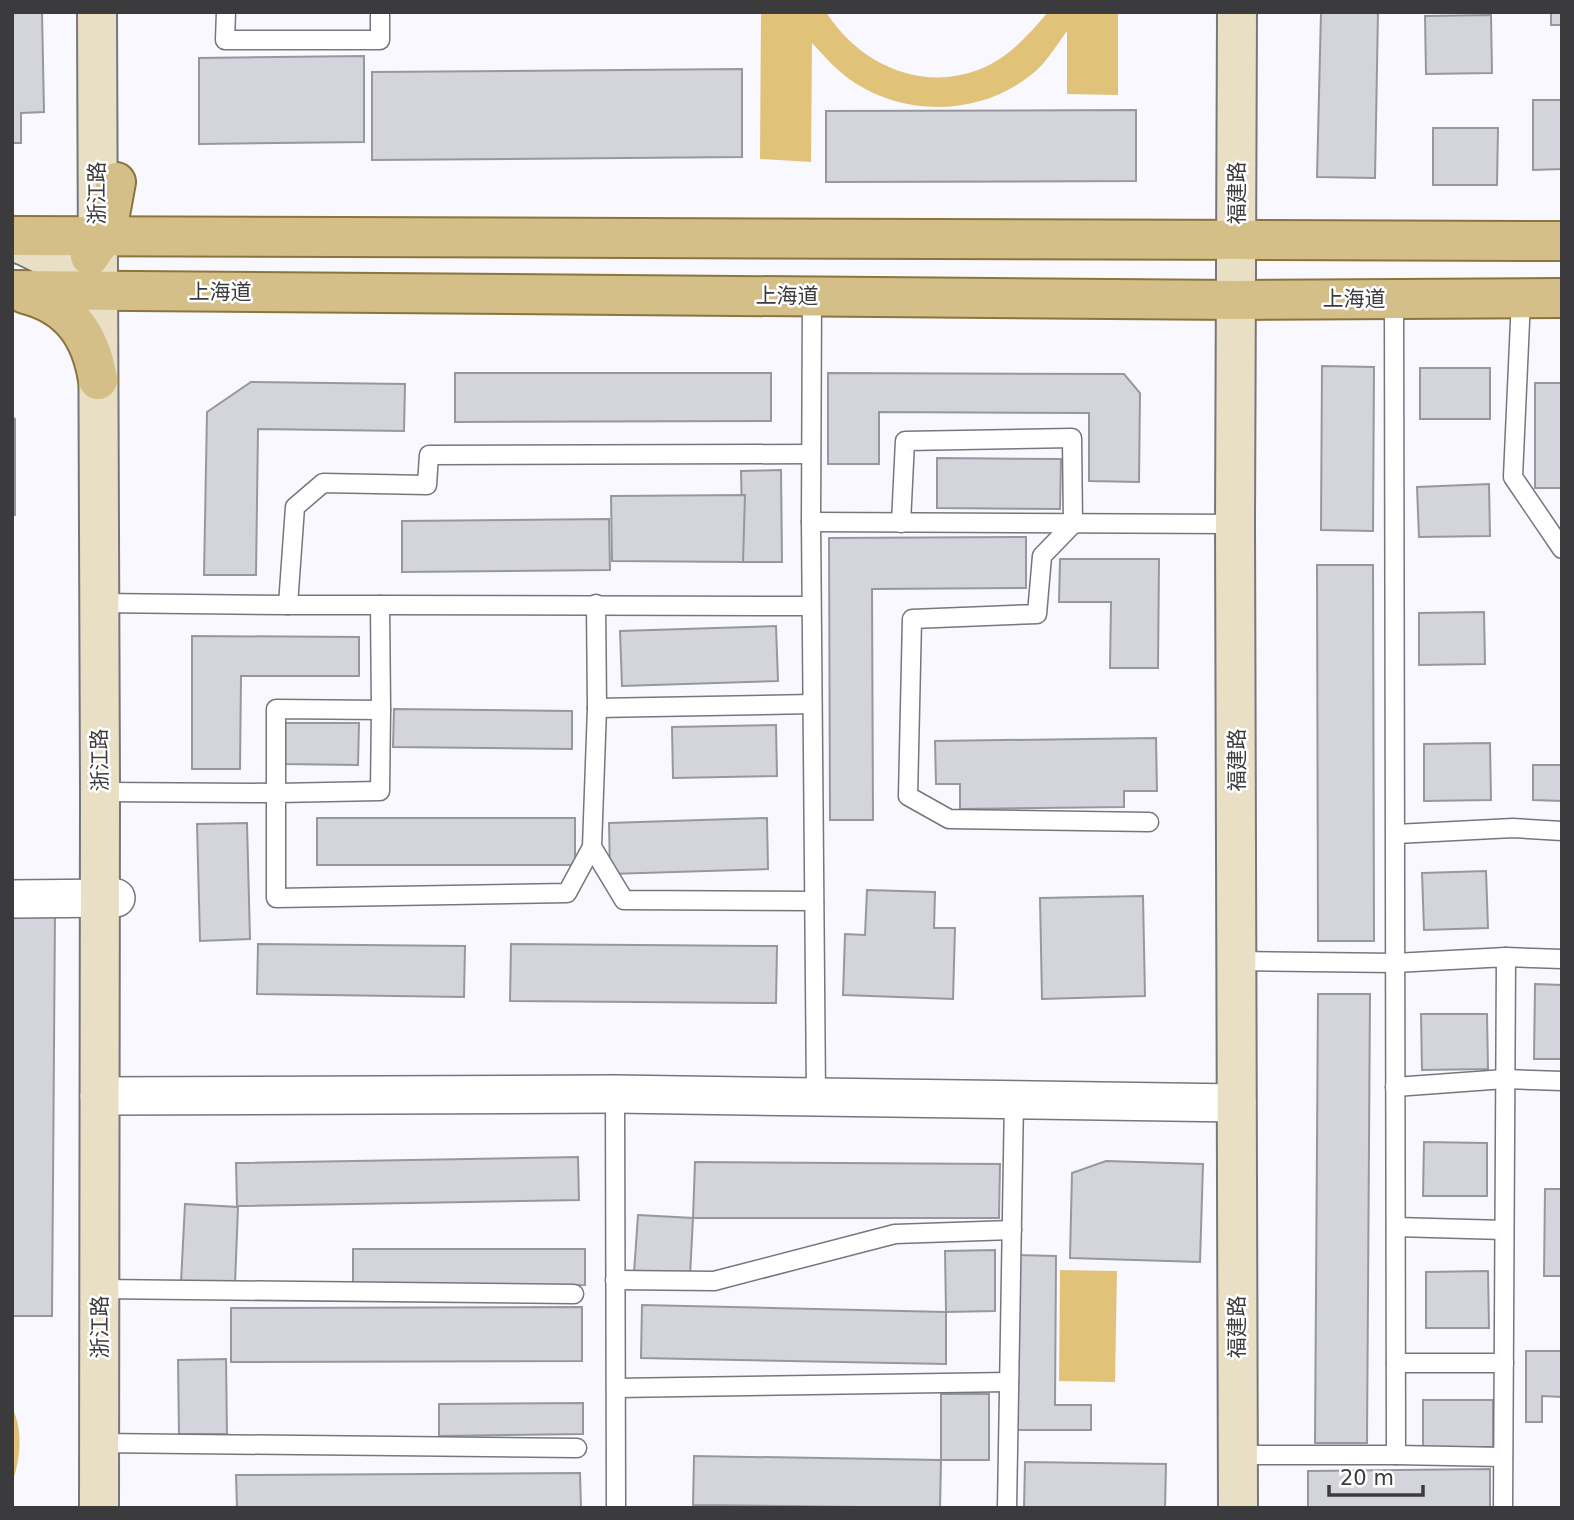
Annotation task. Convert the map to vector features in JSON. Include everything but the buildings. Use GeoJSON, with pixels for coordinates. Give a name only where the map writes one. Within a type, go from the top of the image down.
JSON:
{"type":"FeatureCollection","features":[{"type":"Feature","properties":{"kind":"main road"},"geometry":{"type":"LineString","coordinates":[[116,182],[122,208],[131,222],[141,230],[163,237]]}},
{"type":"Feature","properties":{"kind":"main road","name":"上海道"},"geometry":{"type":"LineString","coordinates":[[12,290],[97,269],[163,237],[1562,241]]}},
{"type":"Feature","properties":{"kind":"main road","name":"上海道"},"geometry":{"type":"LineString","coordinates":[[12,239],[97,269],[812,296],[1246,300],[1562,298]]}},
{"type":"Feature","properties":{"kind":"main road"},"geometry":{"type":"LineString","coordinates":[[12,290],[46,302],[61,310],[74,322],[107,378]]}},
{"type":"Feature","properties":{"kind":"street","name":"浙江路"},"geometry":{"type":"LineString","coordinates":[[97,12],[97,269],[107,378],[109,792],[108,1443],[99,1508]]}},
{"type":"Feature","properties":{"kind":"street","name":"浙江路"},"geometry":{"type":"LineString","coordinates":[[97,269],[116,182],[116,12]]}},
{"type":"Feature","properties":{"kind":"street","name":"福建路"},"geometry":{"type":"LineString","coordinates":[[1237,12],[1238,204],[1246,241]]}},
{"type":"Feature","properties":{"kind":"street","name":"福建路"},"geometry":{"type":"LineString","coordinates":[[1238,1508],[1248,1455],[1246,241],[1255,12]]}},
{"type":"Feature","properties":{"kind":"street"},"geometry":{"type":"LineString","coordinates":[[1197,241],[1216,237],[1226,230],[1238,204]]}},
{"type":"Feature","properties":{"kind":"street","name":"福建路"},"geometry":{"type":"LineString","coordinates":[[1246,300],[1235,524],[1247,961],[1237,1103],[1248,1455],[1259,1508]]}},
{"type":"Feature","properties":{"kind":"street"},"geometry":{"type":"LineString","coordinates":[[12,899],[108,898]]}},
{"type":"Feature","properties":{"kind":"street"},"geometry":{"type":"LineString","coordinates":[[108,1095],[615,1094],[1237,1103]]}},
{"type":"Feature","properties":{"kind":"street","name":"浙江路"},"geometry":{"type":"LineString","coordinates":[[108,1443],[118,1508]]}},
{"type":"Feature","properties":{"kind":"lane"},"geometry":{"type":"LineString","coordinates":[[226,12],[225,40],[380,40],[380,12]]}},
{"type":"Feature","properties":{"kind":"lane"},"geometry":{"type":"LineString","coordinates":[[812,296],[810,454],[816,1096]]}},
{"type":"Feature","properties":{"kind":"lane"},"geometry":{"type":"LineString","coordinates":[[1394,299],[1396,1455]]}},
{"type":"Feature","properties":{"kind":"lane"},"geometry":{"type":"LineString","coordinates":[[1521,299],[1513,477],[1562,549]]}},
{"type":"Feature","properties":{"kind":"lane"},"geometry":{"type":"LineString","coordinates":[[901,523],[905,441],[1072,438],[1073,524],[1042,556],[1037,614],[912,619],[908,796],[949,819],[1149,822]]}},
{"type":"Feature","properties":{"kind":"lane"},"geometry":{"type":"LineString","coordinates":[[289,606],[295,507],[323,483],[427,485],[429,455],[810,454]]}},
{"type":"Feature","properties":{"kind":"lane"},"geometry":{"type":"LineString","coordinates":[[811,522],[1235,524]]}},
{"type":"Feature","properties":{"kind":"lane"},"geometry":{"type":"LineString","coordinates":[[107,603],[289,606],[811,606]]}},
{"type":"Feature","properties":{"kind":"lane"},"geometry":{"type":"LineString","coordinates":[[109,792],[380,791],[380,604]]}},
{"type":"Feature","properties":{"kind":"lane"},"geometry":{"type":"LineString","coordinates":[[381,710],[276,709],[276,898],[567,892],[593,847],[597,708],[596,604]]}},
{"type":"Feature","properties":{"kind":"lane"},"geometry":{"type":"LineString","coordinates":[[597,708],[812,704]]}},
{"type":"Feature","properties":{"kind":"lane"},"geometry":{"type":"LineString","coordinates":[[1396,834],[1513,828],[1562,831]]}},
{"type":"Feature","properties":{"kind":"lane"},"geometry":{"type":"LineString","coordinates":[[593,847],[624,900],[814,901]]}},
{"type":"Feature","properties":{"kind":"lane"},"geometry":{"type":"LineString","coordinates":[[1247,961],[1395,963],[1506,957],[1562,958]]}},
{"type":"Feature","properties":{"kind":"lane"},"geometry":{"type":"LineString","coordinates":[[1503,1508],[1506,957]]}},
{"type":"Feature","properties":{"kind":"lane"},"geometry":{"type":"LineString","coordinates":[[1395,1087],[1505,1079],[1562,1081]]}},
{"type":"Feature","properties":{"kind":"lane"},"geometry":{"type":"LineString","coordinates":[[615,1094],[616,1508]]}},
{"type":"Feature","properties":{"kind":"lane"},"geometry":{"type":"LineString","coordinates":[[1007,1508],[1014,1099]]}},
{"type":"Feature","properties":{"kind":"lane"},"geometry":{"type":"LineString","coordinates":[[1396,1227],[1504,1230]]}},
{"type":"Feature","properties":{"kind":"lane"},"geometry":{"type":"LineString","coordinates":[[615,1280],[713,1281],[895,1234],[1012,1230]]}},
{"type":"Feature","properties":{"kind":"lane"},"geometry":{"type":"LineString","coordinates":[[108,1289],[574,1294]]}},
{"type":"Feature","properties":{"kind":"lane"},"geometry":{"type":"LineString","coordinates":[[1396,1363],[1504,1363]]}},
{"type":"Feature","properties":{"kind":"lane"},"geometry":{"type":"LineString","coordinates":[[616,1388],[1009,1382]]}},
{"type":"Feature","properties":{"kind":"lane"},"geometry":{"type":"LineString","coordinates":[[108,1443],[577,1448]]}},
{"type":"Feature","properties":{"kind":"lane"},"geometry":{"type":"LineString","coordinates":[[1248,1455],[1503,1457]]}},
{"type":"Feature","properties":{"kind":"shaded area"},"geometry":{"type":"Polygon","coordinates":[[[761,12],[826,12],[855,46],[873,59],[913,75],[934,77],[956,76],[999,60],[1017,46],[1048,12],[1118,12],[1118,95],[1067,94],[1067,31],[1041,66],[1021,82],[976,102],[951,106],[926,107],[877,95],[843,74],[812,43],[811,162],[760,159],[761,12]]]}},
{"type":"Feature","properties":{"kind":"shaded area"},"geometry":{"type":"Polygon","coordinates":[[[1060,1270],[1117,1271],[1115,1382],[1059,1381],[1060,1270]]]}},
{"type":"Feature","properties":{"kind":"shaded area"},"geometry":{"type":"Polygon","coordinates":[[[12,1407],[16,1416],[20,1446],[12,1484],[12,1407]]]}}]}
